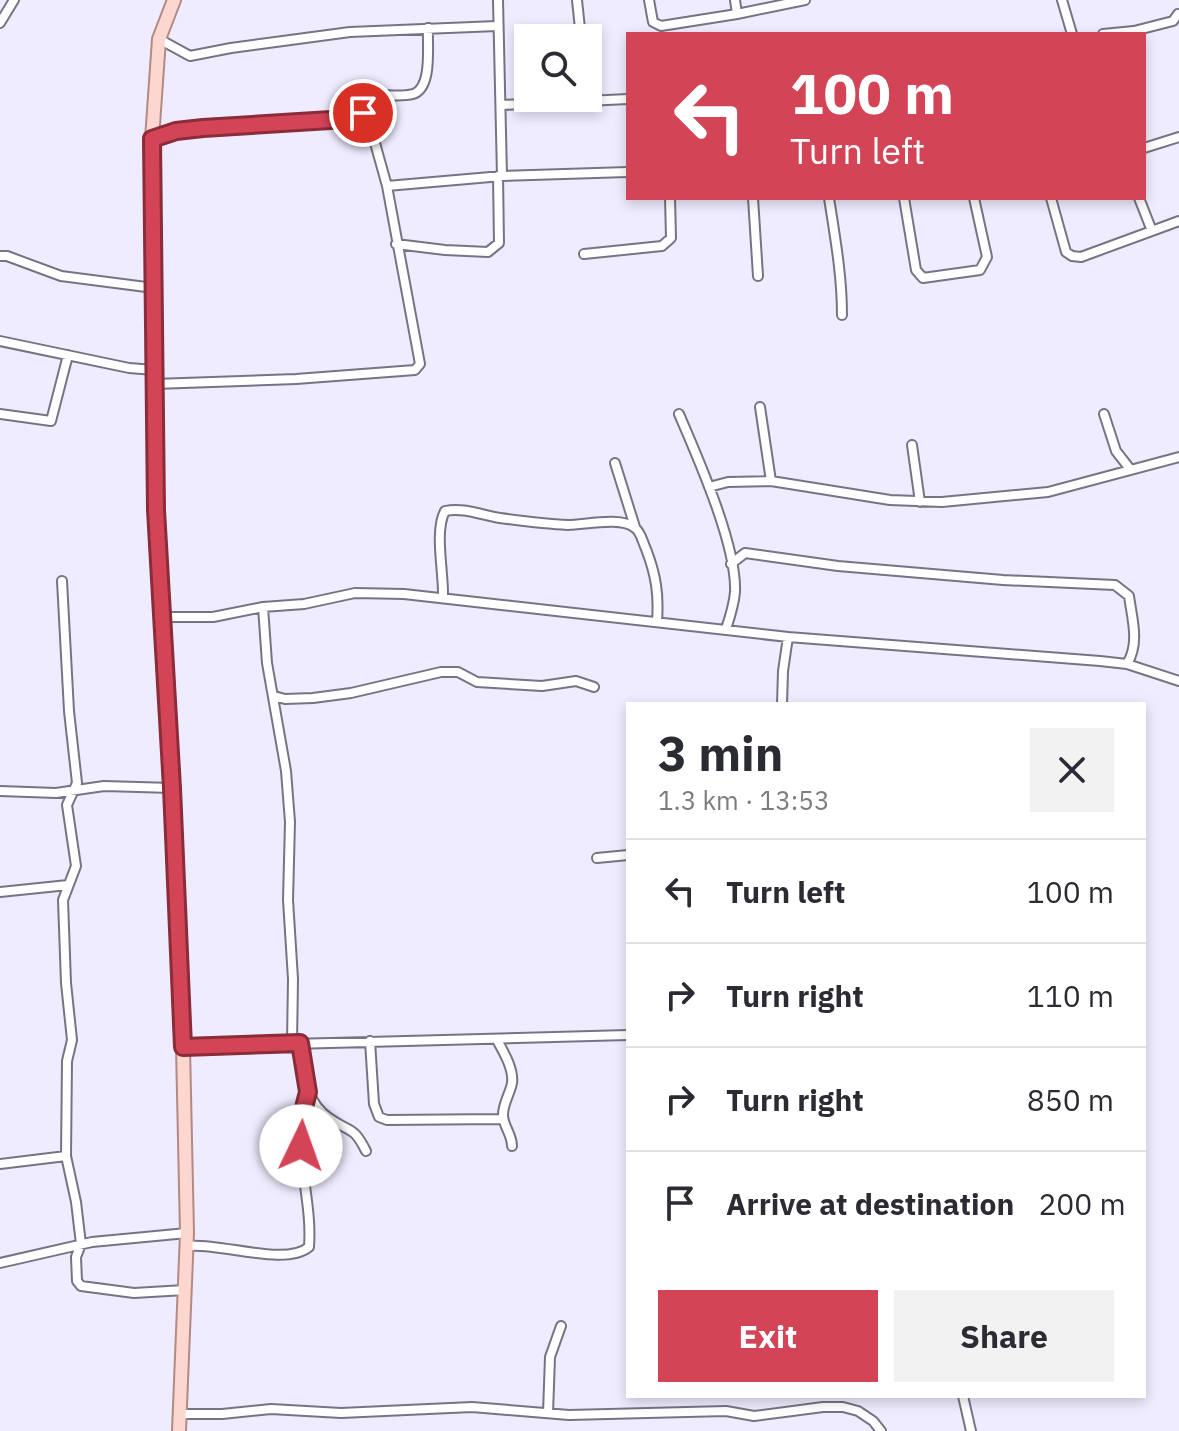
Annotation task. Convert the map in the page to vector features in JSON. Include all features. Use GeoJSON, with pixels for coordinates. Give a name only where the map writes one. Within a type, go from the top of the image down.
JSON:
{"type":"FeatureCollection","features":[{"type":"Feature","properties":{"kind":"main road"},"geometry":{"type":"LineString","coordinates":[[174,0],[159,39],[152,139],[156,510],[183,1047],[187,1240],[179,1431]]}},
{"type":"Feature","properties":{"kind":"street"},"geometry":{"type":"LineString","coordinates":[[0,23],[14,0]]}},
{"type":"Feature","properties":{"kind":"street"},"geometry":{"type":"LineString","coordinates":[[396,244],[488,252],[499,243],[502,105],[498,0]]}},
{"type":"Feature","properties":{"kind":"street"},"geometry":{"type":"LineString","coordinates":[[577,0],[580,24]]}},
{"type":"Feature","properties":{"kind":"street"},"geometry":{"type":"LineString","coordinates":[[649,0],[653,22],[661,26],[805,0]]}},
{"type":"Feature","properties":{"kind":"street"},"geometry":{"type":"LineString","coordinates":[[735,0],[737,14]]}},
{"type":"Feature","properties":{"kind":"street"},"geometry":{"type":"LineString","coordinates":[[1062,0],[1071,32]]}},
{"type":"Feature","properties":{"kind":"street"},"geometry":{"type":"LineString","coordinates":[[1124,32],[1173,21],[1178,14]]}},
{"type":"Feature","properties":{"kind":"street"},"geometry":{"type":"LineString","coordinates":[[159,39],[190,56],[324,35],[497,26]]}},
{"type":"Feature","properties":{"kind":"street"},"geometry":{"type":"LineString","coordinates":[[363,118],[368,99],[414,94],[421,87],[427,77],[428,28]]}},
{"type":"Feature","properties":{"kind":"street"},"geometry":{"type":"LineString","coordinates":[[602,100],[626,99]]}},
{"type":"Feature","properties":{"kind":"street"},"geometry":{"type":"LineString","coordinates":[[502,105],[514,104]]}},
{"type":"Feature","properties":{"kind":"street"},"geometry":{"type":"LineString","coordinates":[[152,139],[176,131],[203,128],[368,118],[387,186],[420,364],[415,370],[296,379],[154,384]]}},
{"type":"Feature","properties":{"kind":"street"},"geometry":{"type":"LineString","coordinates":[[1146,147],[1179,137]]}},
{"type":"Feature","properties":{"kind":"street"},"geometry":{"type":"LineString","coordinates":[[387,186],[500,176],[626,172]]}},
{"type":"Feature","properties":{"kind":"street"},"geometry":{"type":"LineString","coordinates":[[584,254],[668,243],[671,238],[670,200]]}},
{"type":"Feature","properties":{"kind":"street"},"geometry":{"type":"LineString","coordinates":[[753,200],[758,276]]}},
{"type":"Feature","properties":{"kind":"street"},"geometry":{"type":"LineString","coordinates":[[829,200],[831,223],[838,245],[842,315]]}},
{"type":"Feature","properties":{"kind":"street"},"geometry":{"type":"LineString","coordinates":[[904,200],[916,270],[923,278],[980,270],[987,257],[974,200]]}},
{"type":"Feature","properties":{"kind":"street"},"geometry":{"type":"LineString","coordinates":[[1052,200],[1066,252],[1072,256],[1081,257],[1179,221]]}},
{"type":"Feature","properties":{"kind":"street"},"geometry":{"type":"LineString","coordinates":[[1140,200],[1152,231]]}},
{"type":"Feature","properties":{"kind":"street"},"geometry":{"type":"LineString","coordinates":[[0,256],[61,276],[154,288]]}},
{"type":"Feature","properties":{"kind":"street"},"geometry":{"type":"LineString","coordinates":[[0,341],[129,368],[154,370]]}},
{"type":"Feature","properties":{"kind":"street"},"geometry":{"type":"LineString","coordinates":[[0,414],[51,421],[68,355]]}},
{"type":"Feature","properties":{"kind":"street"},"geometry":{"type":"LineString","coordinates":[[760,407],[771,481]]}},
{"type":"Feature","properties":{"kind":"street"},"geometry":{"type":"LineString","coordinates":[[679,414],[709,487],[731,564],[735,590],[726,629]]}},
{"type":"Feature","properties":{"kind":"street"},"geometry":{"type":"LineString","coordinates":[[1104,414],[1116,451],[1130,469]]}},
{"type":"Feature","properties":{"kind":"street"},"geometry":{"type":"LineString","coordinates":[[912,445],[920,502]]}},
{"type":"Feature","properties":{"kind":"street"},"geometry":{"type":"LineString","coordinates":[[709,487],[728,482],[771,481],[920,502],[1048,492],[1179,457]]}},
{"type":"Feature","properties":{"kind":"street"},"geometry":{"type":"LineString","coordinates":[[615,463],[635,527],[657,580],[657,622]]}},
{"type":"Feature","properties":{"kind":"street"},"geometry":{"type":"LineString","coordinates":[[443,598],[440,544],[445,511],[458,509],[497,518],[571,525],[614,521],[635,527]]}},
{"type":"Feature","properties":{"kind":"street"},"geometry":{"type":"LineString","coordinates":[[731,564],[745,553],[838,566],[1003,580],[1115,585],[1129,596],[1135,643],[1134,654],[1127,664]]}},
{"type":"Feature","properties":{"kind":"street"},"geometry":{"type":"LineString","coordinates":[[62,581],[69,711],[77,783],[67,805],[75,875],[63,900],[63,939],[72,1040],[67,1061],[66,1156],[81,1244],[76,1257],[77,1281],[81,1286],[134,1293],[185,1290]]}},
{"type":"Feature","properties":{"kind":"street"},"geometry":{"type":"LineString","coordinates":[[161,617],[213,617],[355,593],[443,598],[788,637],[1127,664],[1179,681]]}},
{"type":"Feature","properties":{"kind":"street"},"geometry":{"type":"LineString","coordinates":[[263,607],[267,663],[286,771],[290,822],[288,885],[296,1043],[308,1092],[323,1113],[357,1133],[366,1151]]}},
{"type":"Feature","properties":{"kind":"street"},"geometry":{"type":"LineString","coordinates":[[782,702],[788,637]]}},
{"type":"Feature","properties":{"kind":"street"},"geometry":{"type":"LineString","coordinates":[[274,696],[285,699],[326,696],[441,672],[458,672],[477,682],[542,686],[576,681],[594,687]]}},
{"type":"Feature","properties":{"kind":"street"},"geometry":{"type":"LineString","coordinates":[[0,791],[42,793],[104,786],[172,788]]}},
{"type":"Feature","properties":{"kind":"street"},"geometry":{"type":"LineString","coordinates":[[597,858],[626,855]]}},
{"type":"Feature","properties":{"kind":"street"},"geometry":{"type":"LineString","coordinates":[[0,892],[68,885]]}},
{"type":"Feature","properties":{"kind":"street"},"geometry":{"type":"LineString","coordinates":[[183,1047],[626,1035]]}},
{"type":"Feature","properties":{"kind":"street"},"geometry":{"type":"LineString","coordinates":[[497,1040],[510,1067],[512,1082],[502,1119],[512,1139],[512,1146]]}},
{"type":"Feature","properties":{"kind":"street"},"geometry":{"type":"LineString","coordinates":[[370,1041],[374,1104],[379,1117],[387,1120],[502,1119]]}},
{"type":"Feature","properties":{"kind":"street"},"geometry":{"type":"LineString","coordinates":[[0,1263],[81,1244],[187,1240],[283,1255],[302,1254],[309,1247],[309,1213],[300,1166],[301,1119],[308,1092]]}},
{"type":"Feature","properties":{"kind":"street"},"geometry":{"type":"LineString","coordinates":[[0,1164],[66,1156]]}},
{"type":"Feature","properties":{"kind":"street"},"geometry":{"type":"LineString","coordinates":[[548,1413],[550,1357],[561,1326]]}},
{"type":"Feature","properties":{"kind":"street"},"geometry":{"type":"LineString","coordinates":[[963,1398],[971,1431]]}},
{"type":"Feature","properties":{"kind":"street"},"geometry":{"type":"LineString","coordinates":[[179,1414],[271,1409],[341,1413],[472,1407],[585,1415],[726,1411],[754,1416],[843,1407],[858,1411],[881,1431]]}},
{"type":"Feature","properties":{"kind":"route"},"geometry":{"type":"LineString","coordinates":[[301,1146],[301,1119],[308,1092],[300,1043],[183,1047],[156,510],[152,139],[176,131],[291,120],[363,118],[363,113]]}}]}
